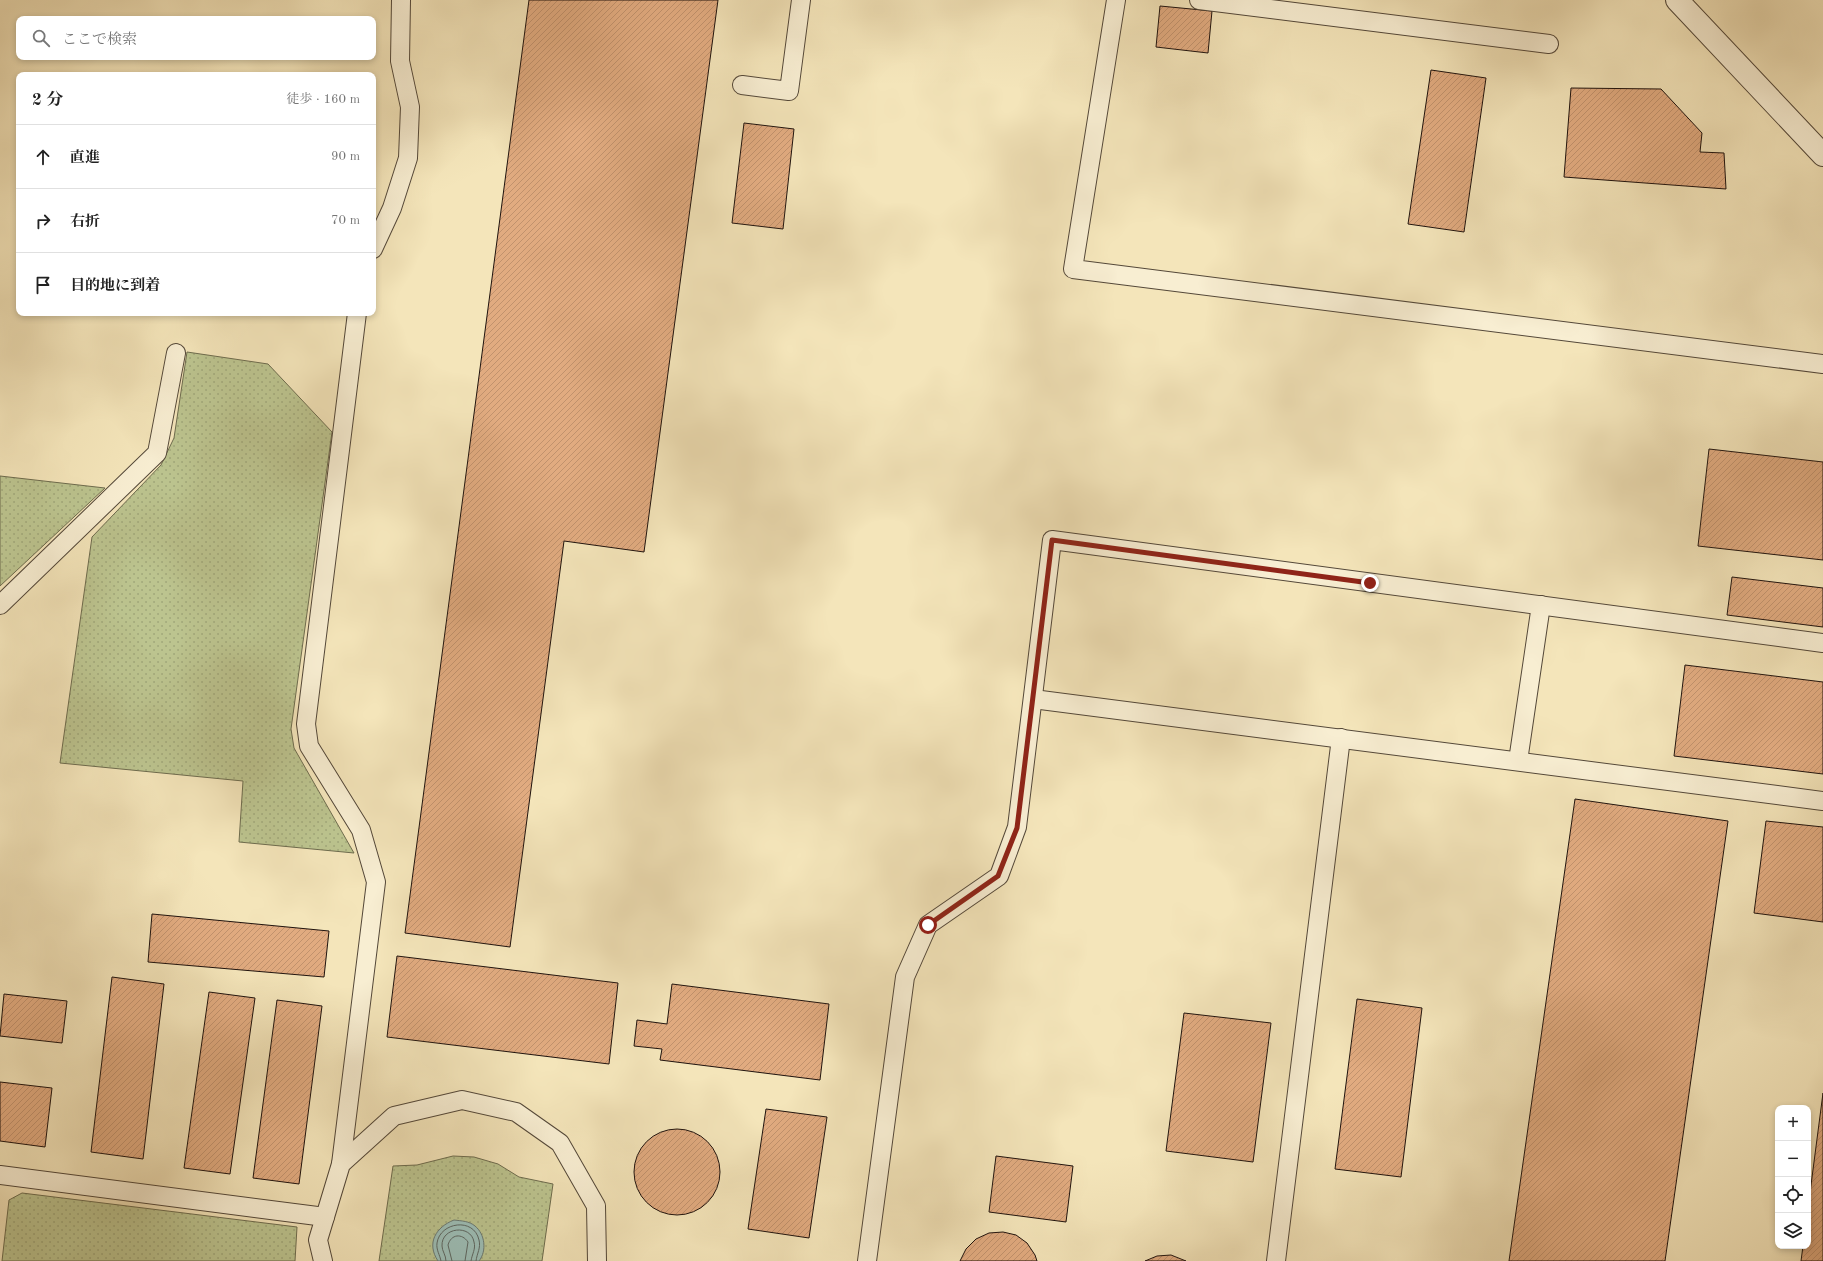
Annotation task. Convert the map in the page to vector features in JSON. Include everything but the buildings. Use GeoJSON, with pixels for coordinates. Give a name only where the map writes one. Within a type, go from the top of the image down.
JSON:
{"type":"FeatureCollection","features":[{"type":"Feature","properties":{"kind":"street"},"geometry":{"type":"LineString","coordinates":[[1677,0],[1823,155]]}},
{"type":"Feature","properties":{"kind":"lane"},"geometry":{"type":"LineString","coordinates":[[376,243],[392,208],[408,158],[410,107],[400,61],[401,0]]}},
{"type":"Feature","properties":{"kind":"lane"},"geometry":{"type":"LineString","coordinates":[[742,85],[789,91],[802,0]]}},
{"type":"Feature","properties":{"kind":"lane"},"geometry":{"type":"LineString","coordinates":[[1116,0],[1073,269],[1823,364]]}},
{"type":"Feature","properties":{"kind":"lane"},"geometry":{"type":"LineString","coordinates":[[1199,0],[1549,44]]}},
{"type":"Feature","properties":{"kind":"lane"},"geometry":{"type":"LineString","coordinates":[[323,1261],[318,1240],[340,1164],[376,882],[361,830],[309,746],[306,724],[357,316]]}},
{"type":"Feature","properties":{"kind":"lane"},"geometry":{"type":"LineString","coordinates":[[0,605],[157,453],[176,352]]}},
{"type":"Feature","properties":{"kind":"lane"},"geometry":{"type":"LineString","coordinates":[[866,1261],[905,977],[928,925],[998,876],[1017,828],[1052,540],[1823,643]]}},
{"type":"Feature","properties":{"kind":"lane"},"geometry":{"type":"LineString","coordinates":[[1518,762],[1541,605]]}},
{"type":"Feature","properties":{"kind":"lane"},"geometry":{"type":"LineString","coordinates":[[1033,699],[1823,801]]}},
{"type":"Feature","properties":{"kind":"lane"},"geometry":{"type":"LineString","coordinates":[[1276,1261],[1341,738]]}},
{"type":"Feature","properties":{"kind":"lane"},"geometry":{"type":"LineString","coordinates":[[340,1164],[394,1116],[462,1100],[516,1112],[560,1142],[596,1206],[598,1261]]}},
{"type":"Feature","properties":{"kind":"lane"},"geometry":{"type":"LineString","coordinates":[[0,1175],[324,1217]]}},
{"type":"Feature","properties":{"kind":"green space"},"geometry":{"type":"Polygon","coordinates":[[[187,352],[268,364],[332,432],[291,729],[294,748],[354,853],[239,842],[243,781],[60,763],[92,537],[161,465],[174,438],[187,352]]]}},
{"type":"Feature","properties":{"kind":"green space"},"geometry":{"type":"Polygon","coordinates":[[[0,476],[105,488],[0,586],[0,476]]]}},
{"type":"Feature","properties":{"kind":"green space"},"geometry":{"type":"Polygon","coordinates":[[[453,1156],[474,1157],[498,1164],[519,1177],[553,1184],[542,1261],[379,1261],[393,1166],[417,1165],[453,1156]]]}},
{"type":"Feature","properties":{"kind":"green space"},"geometry":{"type":"Polygon","coordinates":[[[22,1193],[297,1227],[295,1261],[2,1261],[9,1200],[22,1193]]]}},
{"type":"Feature","properties":{"kind":"water"},"geometry":{"type":"Polygon","coordinates":[[[454,1220],[470,1223],[481,1233],[484,1248],[482,1257],[479,1261],[438,1261],[433,1248],[435,1236],[442,1227],[454,1220]]]}},
{"type":"Feature","properties":{"kind":"route"},"geometry":{"type":"LineString","coordinates":[[928,925],[998,876],[1017,828],[1052,540],[1370,583]]}}]}
